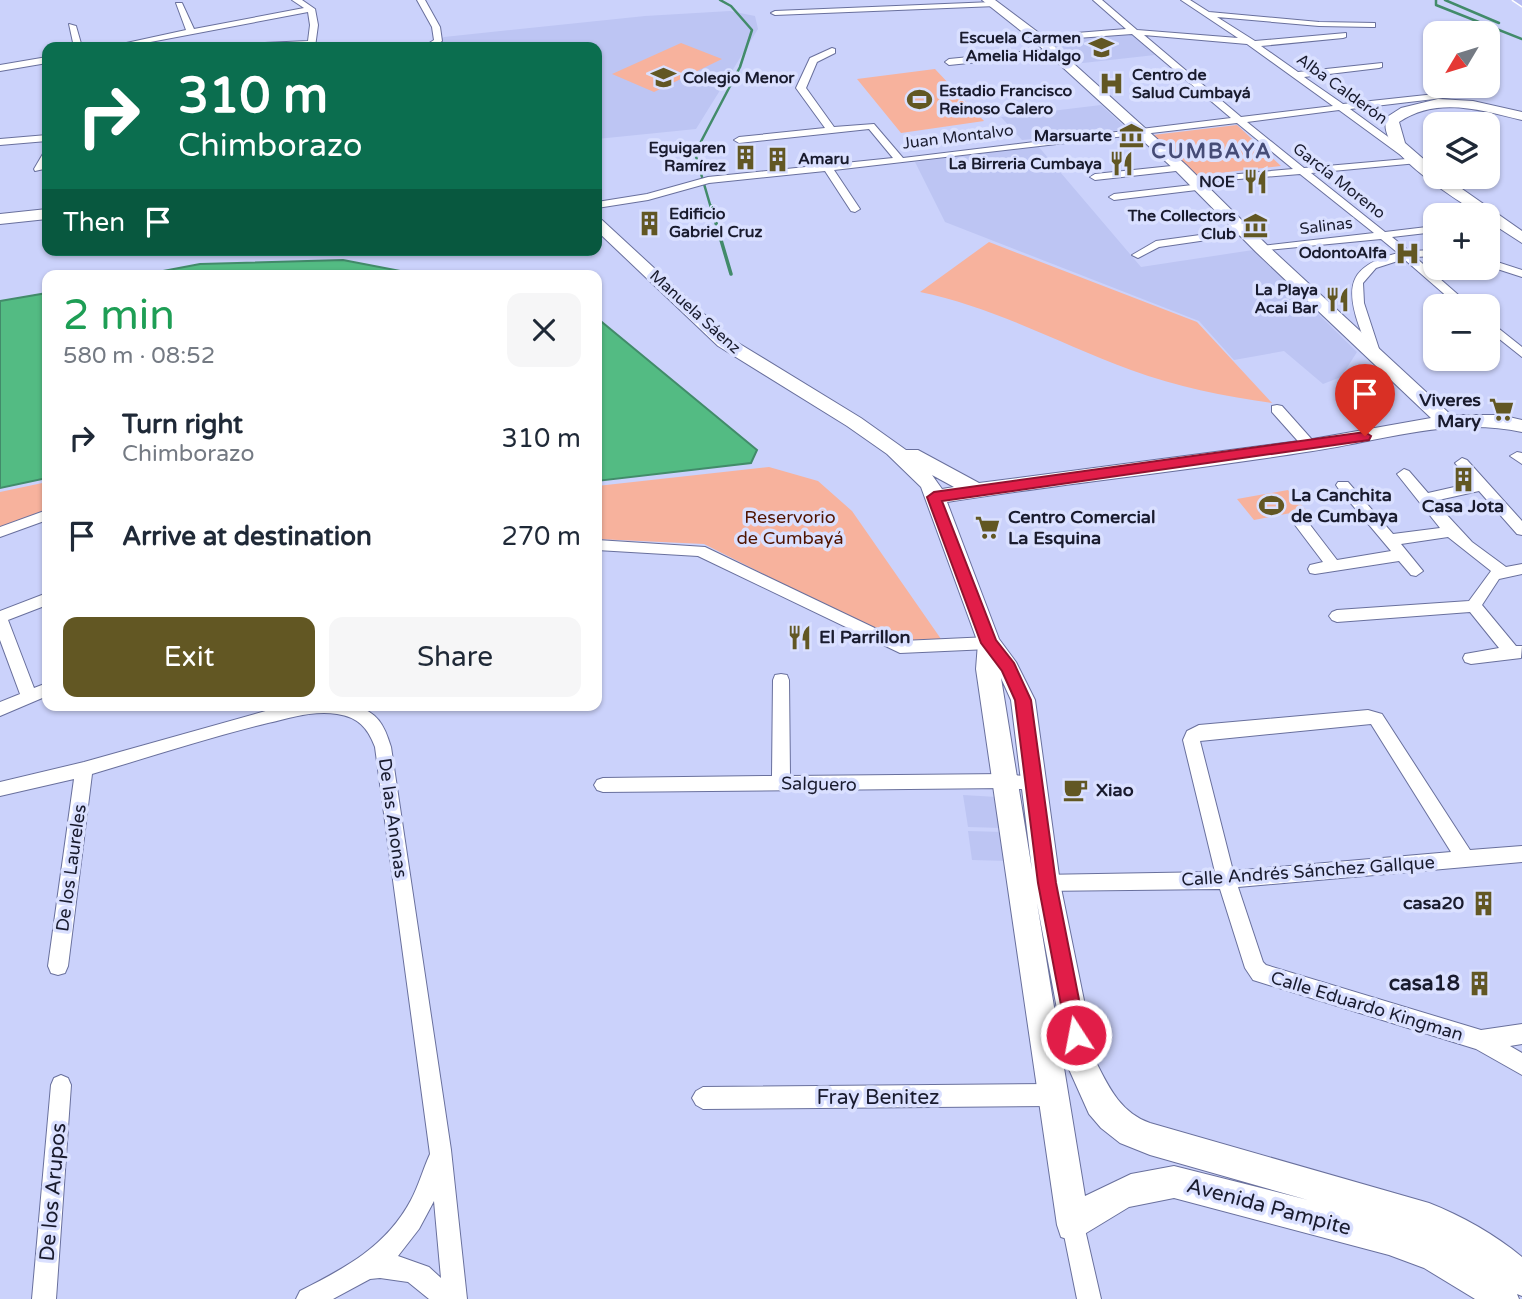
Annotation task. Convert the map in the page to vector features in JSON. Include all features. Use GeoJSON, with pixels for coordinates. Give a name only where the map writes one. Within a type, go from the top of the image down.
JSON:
{"type":"FeatureCollection","features":[{"type":"Feature","properties":{"kind":"street"},"geometry":{"type":"LineString","coordinates":[[296,0],[311,9],[314,25],[311,42]]}},
{"type":"Feature","properties":{"kind":"street"},"geometry":{"type":"LineString","coordinates":[[421,0],[436,27],[436,42]]}},
{"type":"Feature","properties":{"kind":"street","name":"García Moreno"},"geometry":{"type":"LineString","coordinates":[[1097,0],[1301,171],[1383,235],[1451,294]]}},
{"type":"Feature","properties":{"kind":"street","name":"Alba Calderón"},"geometry":{"type":"LineString","coordinates":[[1185,0],[1252,42],[1414,160]]}},
{"type":"Feature","properties":{"kind":"street"},"geometry":{"type":"LineString","coordinates":[[775,13],[990,2],[1039,39],[1140,130],[1198,184],[1262,250],[1447,422]]}},
{"type":"Feature","properties":{"kind":"street"},"geometry":{"type":"LineString","coordinates":[[179,5],[191,31]]}},
{"type":"Feature","properties":{"kind":"street"},"geometry":{"type":"LineString","coordinates":[[137,42],[311,9]]}},
{"type":"Feature","properties":{"kind":"street"},"geometry":{"type":"LineString","coordinates":[[1209,13],[1372,25]]}},
{"type":"Feature","properties":{"kind":"street"},"geometry":{"type":"LineString","coordinates":[[72,26],[77,42]]}},
{"type":"Feature","properties":{"kind":"street"},"geometry":{"type":"LineString","coordinates":[[1039,39],[1123,31],[1252,42],[1343,35]]}},
{"type":"Feature","properties":{"kind":"street"},"geometry":{"type":"LineString","coordinates":[[831,130],[801,88],[813,60],[832,51]]}},
{"type":"Feature","properties":{"kind":"street"},"geometry":{"type":"LineString","coordinates":[[949,62],[1053,51]]}},
{"type":"Feature","properties":{"kind":"street"},"geometry":{"type":"LineString","coordinates":[[0,68],[42,61]]}},
{"type":"Feature","properties":{"kind":"street"},"geometry":{"type":"LineString","coordinates":[[1296,75],[1379,65]]}},
{"type":"Feature","properties":{"kind":"street","name":"Juan Montalvo"},"geometry":{"type":"LineString","coordinates":[[602,204],[648,197],[708,180],[900,160],[1423,97]]}},
{"type":"Feature","properties":{"kind":"street"},"geometry":{"type":"LineString","coordinates":[[1423,167],[1398,143],[1391,128],[1392,120],[1412,108],[1426,104],[1462,104],[1522,116]]}},
{"type":"Feature","properties":{"kind":"street"},"geometry":{"type":"LineString","coordinates":[[739,140],[870,126],[900,160]]}},
{"type":"Feature","properties":{"kind":"street"},"geometry":{"type":"LineString","coordinates":[[0,142],[42,138]]}},
{"type":"Feature","properties":{"kind":"street"},"geometry":{"type":"LineString","coordinates":[[1114,197],[1301,171],[1414,160]]}},
{"type":"Feature","properties":{"kind":"street"},"geometry":{"type":"LineString","coordinates":[[39,169],[42,163]]}},
{"type":"Feature","properties":{"kind":"street"},"geometry":{"type":"LineString","coordinates":[[827,167],[855,209]]}},
{"type":"Feature","properties":{"kind":"street"},"geometry":{"type":"LineString","coordinates":[[1095,177],[1181,168]]}},
{"type":"Feature","properties":{"kind":"street"},"geometry":{"type":"LineString","coordinates":[[1452,189],[1470,203]]}},
{"type":"Feature","properties":{"kind":"street"},"geometry":{"type":"LineString","coordinates":[[0,219],[42,215]]}},
{"type":"Feature","properties":{"kind":"street"},"geometry":{"type":"LineString","coordinates":[[1500,225],[1522,238]]}},
{"type":"Feature","properties":{"kind":"street","name":"Manuela Sáenz"},"geometry":{"type":"LineString","coordinates":[[602,228],[724,342],[894,450],[930,484],[934,497]]}},
{"type":"Feature","properties":{"kind":"street","name":"Salinas"},"geometry":{"type":"LineString","coordinates":[[1262,250],[1423,230]]}},
{"type":"Feature","properties":{"kind":"street"},"geometry":{"type":"LineString","coordinates":[[1138,255],[1156,244],[1244,232]]}},
{"type":"Feature","properties":{"kind":"street"},"geometry":{"type":"LineString","coordinates":[[1375,355],[1356,294],[1358,284],[1368,269],[1386,259],[1423,254]]}},
{"type":"Feature","properties":{"kind":"street"},"geometry":{"type":"LineString","coordinates":[[1500,266],[1522,274]]}},
{"type":"Feature","properties":{"kind":"street"},"geometry":{"type":"LineString","coordinates":[[1500,334],[1522,353]]}},
{"type":"Feature","properties":{"kind":"street"},"geometry":{"type":"LineString","coordinates":[[1410,389],[1442,408],[1478,419],[1522,424]]}},
{"type":"Feature","properties":{"kind":"street"},"geometry":{"type":"LineString","coordinates":[[1277,409],[1310,446]]}},
{"type":"Feature","properties":{"kind":"street"},"geometry":{"type":"LineString","coordinates":[[845,417],[976,490]]}},
{"type":"Feature","properties":{"kind":"street"},"geometry":{"type":"LineString","coordinates":[[934,497],[1310,446],[1478,419]]}},
{"type":"Feature","properties":{"kind":"street"},"geometry":{"type":"LineString","coordinates":[[1462,463],[1522,530]]}},
{"type":"Feature","properties":{"kind":"street"},"geometry":{"type":"LineString","coordinates":[[1404,474],[1451,531],[1499,573]]}},
{"type":"Feature","properties":{"kind":"street"},"geometry":{"type":"LineString","coordinates":[[1343,485],[1416,571]]}},
{"type":"Feature","properties":{"kind":"street"},"geometry":{"type":"LineString","coordinates":[[1424,499],[1482,486]]}},
{"type":"Feature","properties":{"kind":"street","name":"Avenida Pampite"},"geometry":{"type":"LineString","coordinates":[[934,497],[989,643],[1008,668],[1023,700],[1035,783],[1035,883],[1053,1095],[1073,1225],[1103,1201],[1141,1185],[1174,1182],[1399,1241],[1445,1259],[1478,1279],[1502,1299]]}},
{"type":"Feature","properties":{"kind":"street"},"geometry":{"type":"LineString","coordinates":[[0,532],[42,517]]}},
{"type":"Feature","properties":{"kind":"street"},"geometry":{"type":"LineString","coordinates":[[1299,521],[1334,566]]}},
{"type":"Feature","properties":{"kind":"street"},"geometry":{"type":"LineString","coordinates":[[1390,540],[1451,531]]}},
{"type":"Feature","properties":{"kind":"street"},"geometry":{"type":"LineString","coordinates":[[602,545],[700,551],[900,647],[989,643]]}},
{"type":"Feature","properties":{"kind":"street"},"geometry":{"type":"LineString","coordinates":[[1315,569],[1401,555]]}},
{"type":"Feature","properties":{"kind":"street"},"geometry":{"type":"LineString","coordinates":[[1337,617],[1474,606],[1499,573],[1522,569]]}},
{"type":"Feature","properties":{"kind":"street"},"geometry":{"type":"LineString","coordinates":[[29,697],[0,618],[42,601]]}},
{"type":"Feature","properties":{"kind":"street"},"geometry":{"type":"LineString","coordinates":[[1474,606],[1517,653]]}},
{"type":"Feature","properties":{"kind":"street","name":"Avenida Pampite"},"geometry":{"type":"LineString","coordinates":[[989,643],[988,669],[1006,781],[1083,1068],[1100,1103],[1131,1132],[1429,1219],[1470,1240],[1507,1265],[1522,1279]]}},
{"type":"Feature","properties":{"kind":"street"},"geometry":{"type":"LineString","coordinates":[[1471,658],[1517,653]]}},
{"type":"Feature","properties":{"kind":"street"},"geometry":{"type":"LineString","coordinates":[[781,680],[781,783]]}},
{"type":"Feature","properties":{"kind":"street"},"geometry":{"type":"LineString","coordinates":[[0,709],[42,691]]}},
{"type":"Feature","properties":{"kind":"street","name":"De las Anonas"},"geometry":{"type":"LineString","coordinates":[[0,789],[84,769],[291,711]]}},
{"type":"Feature","properties":{"kind":"street","name":"De las Anonas"},"geometry":{"type":"LineString","coordinates":[[354,711],[376,726],[383,747],[440,1150],[455,1299]]}},
{"type":"Feature","properties":{"kind":"street","name":"Calle Eduardo Kingman"},"geometry":{"type":"LineString","coordinates":[[1466,860],[1383,726],[1376,719],[1367,717],[1199,732],[1191,740],[1226,880],[1255,968],[1260,973],[1481,1041],[1522,1065]]}},
{"type":"Feature","properties":{"kind":"street","name":"De los Laureles"},"geometry":{"type":"LineString","coordinates":[[58,966],[84,769]]}},
{"type":"Feature","properties":{"kind":"street","name":"Salguero"},"geometry":{"type":"LineString","coordinates":[[603,785],[1006,781],[1035,783]]}},
{"type":"Feature","properties":{"kind":"street","name":"Calle Andrés Sánchez Gallque"},"geometry":{"type":"LineString","coordinates":[[1035,883],[1226,880],[1522,854]]}},
{"type":"Feature","properties":{"kind":"street"},"geometry":{"type":"LineString","coordinates":[[1481,1041],[1522,1034]]}},
{"type":"Feature","properties":{"kind":"street","name":"De los Arupos"},"geometry":{"type":"LineString","coordinates":[[44,1299],[61,1086]]}},
{"type":"Feature","properties":{"kind":"street"},"geometry":{"type":"LineString","coordinates":[[1053,1095],[1092,1088]]}},
{"type":"Feature","properties":{"kind":"street","name":"Fray Benitez"},"geometry":{"type":"LineString","coordinates":[[703,1098],[1053,1095]]}},
{"type":"Feature","properties":{"kind":"street"},"geometry":{"type":"LineString","coordinates":[[308,1299],[366,1269],[393,1245],[415,1218],[430,1187],[440,1150]]}},
{"type":"Feature","properties":{"kind":"street"},"geometry":{"type":"LineString","coordinates":[[1211,1156],[1214,1191]]}},
{"type":"Feature","properties":{"kind":"street"},"geometry":{"type":"LineString","coordinates":[[1073,1225],[1089,1299]]}},
{"type":"Feature","properties":{"kind":"street"},"geometry":{"type":"LineString","coordinates":[[366,1269],[388,1265],[414,1271],[435,1286],[444,1299]]}},
{"type":"Feature","properties":{"kind":"shaded area","name":"Colegio Menor"},"geometry":{"type":"Polygon","coordinates":[[[730,11],[755,16],[758,29],[696,129],[602,138],[602,42],[436,42],[444,37],[645,16],[730,11]]]}},
{"type":"Feature","properties":{"kind":"shaded area","name":"Escuela Carmen Amelia Hidalgo"},"geometry":{"type":"Polygon","coordinates":[[[1120,32],[1133,35],[1155,55],[1074,64],[1047,40],[1120,32]]]}},
{"type":"Feature","properties":{"kind":"shaded area"},"geometry":{"type":"Polygon","coordinates":[[[1101,105],[1124,126],[1120,130],[1022,140],[1001,117],[1101,105]]]}},
{"type":"Feature","properties":{"kind":"shaded area"},"geometry":{"type":"Polygon","coordinates":[[[1038,146],[1141,267],[1253,250],[1357,352],[1341,377],[1323,384],[1284,351],[1234,360],[1199,321],[945,222],[915,162],[1038,146]]]}},
{"type":"Feature","properties":{"kind":"shaded area"},"geometry":{"type":"Polygon","coordinates":[[[343,260],[395,270],[168,270],[200,264],[343,260]]]}},
{"type":"Feature","properties":{"kind":"shaded area"},"geometry":{"type":"Polygon","coordinates":[[[42,294],[42,479],[0,488],[0,301],[42,294]]]}},
{"type":"Feature","properties":{"kind":"shaded area"},"geometry":{"type":"Polygon","coordinates":[[[602,322],[757,450],[751,463],[602,480],[602,322]]]}},
{"type":"Feature","properties":{"kind":"shaded area"},"geometry":{"type":"Polygon","coordinates":[[[963,795],[997,797],[1002,828],[968,827],[963,795]]]}},
{"type":"Feature","properties":{"kind":"shaded area"},"geometry":{"type":"Polygon","coordinates":[[[968,831],[1003,832],[1008,861],[972,860],[968,831]]]}},
{"type":"Feature","properties":{"kind":"green space"},"geometry":{"type":"Polygon","coordinates":[[[681,43],[722,59],[654,92],[612,74],[681,43]]]}},
{"type":"Feature","properties":{"kind":"green space","name":"Estadio Francisco Reinoso Calero"},"geometry":{"type":"Polygon","coordinates":[[[935,69],[984,121],[901,133],[857,79],[935,69]]]}},
{"type":"Feature","properties":{"kind":"green space"},"geometry":{"type":"Polygon","coordinates":[[[1237,125],[1281,166],[1193,176],[1153,135],[1237,125]]]}},
{"type":"Feature","properties":{"kind":"green space"},"geometry":{"type":"Polygon","coordinates":[[[989,242],[1197,322],[1272,403],[1200,390],[1148,376],[1001,316],[920,292],[989,242]]]}},
{"type":"Feature","properties":{"kind":"green space","name":"Reservorio de Cumbayá"},"geometry":{"type":"Polygon","coordinates":[[[769,467],[818,481],[852,511],[941,639],[902,644],[704,544],[602,539],[602,485],[769,467]]]}},
{"type":"Feature","properties":{"kind":"green space"},"geometry":{"type":"Polygon","coordinates":[[[42,483],[42,514],[0,529],[0,492],[42,483]]]}},
{"type":"Feature","properties":{"kind":"green space","name":"La Canchita de Cumbaya"},"geometry":{"type":"Polygon","coordinates":[[[1288,490],[1306,510],[1254,520],[1237,499],[1288,490]]]}},
{"type":"Feature","properties":{"kind":"waterway"},"geometry":{"type":"LineString","coordinates":[[711,208],[695,153],[740,67],[752,30],[731,6],[720,0]]}},
{"type":"Feature","properties":{"kind":"waterway"},"geometry":{"type":"LineString","coordinates":[[1436,0],[1436,5],[1522,39]]}},
{"type":"Feature","properties":{"kind":"waterway"},"geometry":{"type":"LineString","coordinates":[[1445,0],[1494,21]]}},
{"type":"Feature","properties":{"kind":"waterway"},"geometry":{"type":"LineString","coordinates":[[711,206],[731,274]]}},
{"type":"Feature","properties":{"kind":"place","name":"Escuela Carmen Amelia Hidalgo"},"geometry":{"type":"Point","coordinates":[1101,47]}},
{"type":"Feature","properties":{"kind":"place","name":"Colegio Menor"},"geometry":{"type":"Point","coordinates":[663,78]}},
{"type":"Feature","properties":{"kind":"place","name":"Centro de Salud Cumbayá"},"geometry":{"type":"Point","coordinates":[1112,84]}},
{"type":"Feature","properties":{"kind":"place","name":"Estadio Francisco Reinoso Calero"},"geometry":{"type":"Point","coordinates":[919,100]}},
{"type":"Feature","properties":{"kind":"place","name":"Marsuarte"},"geometry":{"type":"Point","coordinates":[1132,136]}},
{"type":"Feature","properties":{"kind":"place","name":"Eguigaren Ramírez"},"geometry":{"type":"Point","coordinates":[746,157]}},
{"type":"Feature","properties":{"kind":"place","name":"Amaru"},"geometry":{"type":"Point","coordinates":[778,159]}},
{"type":"Feature","properties":{"kind":"place","name":"La Birreria Cumbaya"},"geometry":{"type":"Point","coordinates":[1122,164]}},
{"type":"Feature","properties":{"kind":"place","name":"NOE"},"geometry":{"type":"Point","coordinates":[1255,182]}},
{"type":"Feature","properties":{"kind":"place","name":"Edificio Gabriel Cruz"},"geometry":{"type":"Point","coordinates":[649,223]}},
{"type":"Feature","properties":{"kind":"place","name":"The Collectors Club"},"geometry":{"type":"Point","coordinates":[1256,225]}},
{"type":"Feature","properties":{"kind":"place","name":"OdontoAlfa"},"geometry":{"type":"Point","coordinates":[1407,253]}},
{"type":"Feature","properties":{"kind":"place","name":"La Playa Acai Bar"},"geometry":{"type":"Point","coordinates":[1338,299]}},
{"type":"Feature","properties":{"kind":"place","name":"Viveres Mary"},"geometry":{"type":"Point","coordinates":[1501,410]}},
{"type":"Feature","properties":{"kind":"place","name":"Casa Jota"},"geometry":{"type":"Point","coordinates":[1463,479]}},
{"type":"Feature","properties":{"kind":"place","name":"La Canchita de Cumbaya"},"geometry":{"type":"Point","coordinates":[1271,505]}},
{"type":"Feature","properties":{"kind":"place","name":"Centro Comercial La Esquina"},"geometry":{"type":"Point","coordinates":[988,527]}},
{"type":"Feature","properties":{"kind":"place","name":"El Parrillon"},"geometry":{"type":"Point","coordinates":[799,637]}},
{"type":"Feature","properties":{"kind":"place","name":"Xiao"},"geometry":{"type":"Point","coordinates":[1076,790]}},
{"type":"Feature","properties":{"kind":"place","name":"casa20"},"geometry":{"type":"Point","coordinates":[1484,903]}},
{"type":"Feature","properties":{"kind":"place","name":"casa18"},"geometry":{"type":"Point","coordinates":[1480,983]}},
{"type":"Feature","properties":{"kind":"district","name":"CUMBAYA"},"geometry":{"type":"Point","coordinates":[1212,151]}},
{"type":"Feature","properties":{"kind":"route"},"geometry":{"type":"LineString","coordinates":[[1076,1035],[1047,883],[1023,700],[1008,668],[989,643],[934,497],[1310,446],[1365,436]]}}]}
